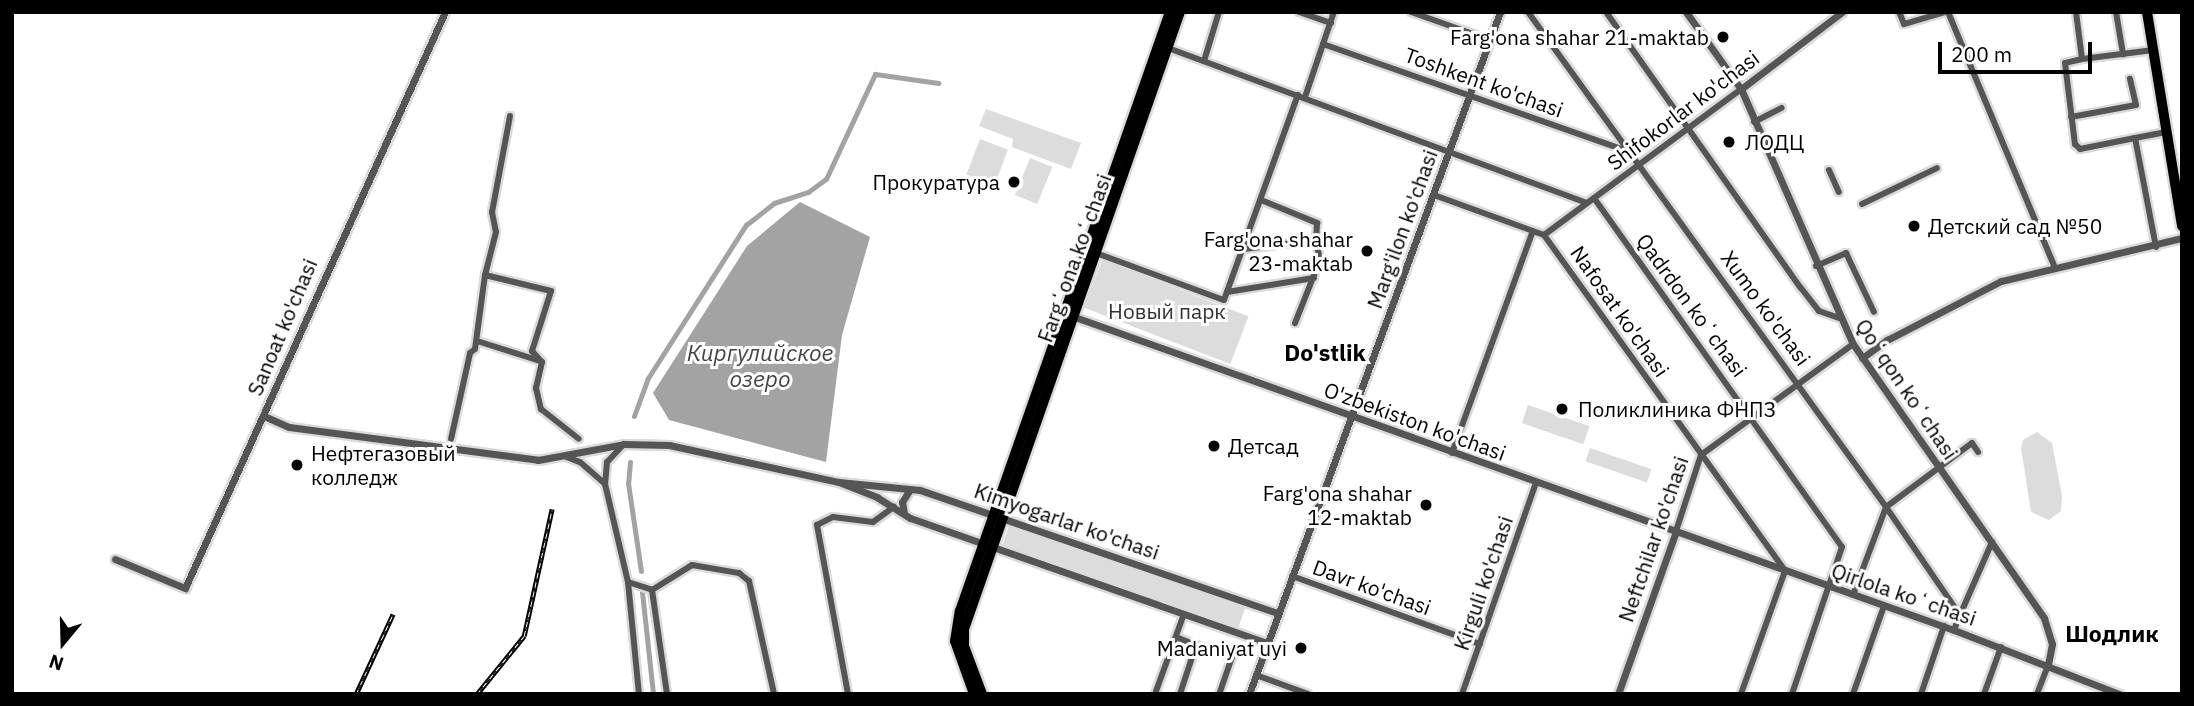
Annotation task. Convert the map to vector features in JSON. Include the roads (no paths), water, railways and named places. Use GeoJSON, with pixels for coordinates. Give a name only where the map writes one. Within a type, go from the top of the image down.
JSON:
{"type":"FeatureCollection","features":[{"type":"Feature","properties":{"kind":"main road","name":"Fargʻona koʻchasi"},"geometry":{"type":"LineString","coordinates":[[987,545],[1069,315],[1170,12]]}},
{"type":"Feature","properties":{"kind":"main road","name":"Fargʻona koʻchasi"},"geometry":{"type":"LineString","coordinates":[[1069,315],[1096,253],[1180,12]]}},
{"type":"Feature","properties":{"kind":"main road"},"geometry":{"type":"LineString","coordinates":[[2147,12],[2182,226]]}},
{"type":"Feature","properties":{"kind":"main road"},"geometry":{"type":"LineString","coordinates":[[974,694],[957,649],[956,630],[987,545]]}},
{"type":"Feature","properties":{"kind":"main road"},"geometry":{"type":"LineString","coordinates":[[982,694],[964,646],[964,629],[987,545]]}},
{"type":"Feature","properties":{"kind":"street","name":"Sanoat ko'chasi"},"geometry":{"type":"LineString","coordinates":[[115,559],[185,588],[264,416],[319,283],[445,12]]}},
{"type":"Feature","properties":{"kind":"street"},"geometry":{"type":"LineString","coordinates":[[1204,61],[1219,12]]}},
{"type":"Feature","properties":{"kind":"street"},"geometry":{"type":"LineString","coordinates":[[1299,12],[1331,23]]}},
{"type":"Feature","properties":{"kind":"street"},"geometry":{"type":"LineString","coordinates":[[1096,253],[1224,300],[1334,12]]}},
{"type":"Feature","properties":{"kind":"street"},"geometry":{"type":"LineString","coordinates":[[1411,12],[1490,40]]}},
{"type":"Feature","properties":{"kind":"street","name":"Marg'ilon ko'chasi"},"geometry":{"type":"LineString","coordinates":[[1249,694],[1500,12]]}},
{"type":"Feature","properties":{"kind":"street","name":"Xumo ko'chasi"},"geometry":{"type":"LineString","coordinates":[[1528,12],[1799,384],[1960,615]]}},
{"type":"Feature","properties":{"kind":"street"},"geometry":{"type":"LineString","coordinates":[[1606,12],[1819,311],[1839,318]]}},
{"type":"Feature","properties":{"kind":"street","name":"Qoʻqon koʻchasi"},"geometry":{"type":"LineString","coordinates":[[1686,12],[1741,89],[1816,266],[1853,344],[2044,618],[2052,644],[2048,665]]}},
{"type":"Feature","properties":{"kind":"street","name":"Shifokorlar ko'chasi"},"geometry":{"type":"LineString","coordinates":[[1544,235],[1842,12]]}},
{"type":"Feature","properties":{"kind":"street"},"geometry":{"type":"LineString","coordinates":[[1899,12],[1904,23],[1946,12],[2054,265]]}},
{"type":"Feature","properties":{"kind":"street"},"geometry":{"type":"LineString","coordinates":[[2076,12],[2082,59]]}},
{"type":"Feature","properties":{"kind":"street"},"geometry":{"type":"LineString","coordinates":[[2116,12],[2123,54]]}},
{"type":"Feature","properties":{"kind":"street","name":"Toshkent ko'chasi"},"geometry":{"type":"LineString","coordinates":[[1324,44],[1633,153]]}},
{"type":"Feature","properties":{"kind":"street"},"geometry":{"type":"LineString","coordinates":[[1168,48],[1586,204]]}},
{"type":"Feature","properties":{"kind":"street"},"geometry":{"type":"LineString","coordinates":[[2153,50],[2065,63],[2074,144],[2080,149],[2167,132]]}},
{"type":"Feature","properties":{"kind":"street"},"geometry":{"type":"LineString","coordinates":[[2071,117],[2136,105],[2130,79]]}},
{"type":"Feature","properties":{"kind":"street"},"geometry":{"type":"LineString","coordinates":[[1754,122],[1782,108]]}},
{"type":"Feature","properties":{"kind":"street"},"geometry":{"type":"LineString","coordinates":[[451,439],[477,341],[476,317],[495,232],[491,217],[510,116]]}},
{"type":"Feature","properties":{"kind":"street"},"geometry":{"type":"LineString","coordinates":[[2135,138],[2156,247]]}},
{"type":"Feature","properties":{"kind":"street"},"geometry":{"type":"LineString","coordinates":[[1862,204],[1937,167]]}},
{"type":"Feature","properties":{"kind":"street"},"geometry":{"type":"LineString","coordinates":[[1829,170],[1839,192]]}},
{"type":"Feature","properties":{"kind":"street","name":"Nafosat ko'chasi"},"geometry":{"type":"LineString","coordinates":[[1434,195],[1544,235],[1785,571]]}},
{"type":"Feature","properties":{"kind":"street","name":"Qadrdon koʻchasi"},"geometry":{"type":"LineString","coordinates":[[1594,198],[1842,547],[1793,694]]}},
{"type":"Feature","properties":{"kind":"street"},"geometry":{"type":"LineString","coordinates":[[1261,200],[1317,223],[1316,240],[1320,260],[1295,323]]}},
{"type":"Feature","properties":{"kind":"street"},"geometry":{"type":"LineString","coordinates":[[1452,453],[1533,231]]}},
{"type":"Feature","properties":{"kind":"street"},"geometry":{"type":"LineString","coordinates":[[1862,358],[1960,300],[2001,281],[2054,265],[2156,247],[2182,238]]}},
{"type":"Feature","properties":{"kind":"street"},"geometry":{"type":"LineString","coordinates":[[1228,243],[1244,249],[1316,240]]}},
{"type":"Feature","properties":{"kind":"street"},"geometry":{"type":"LineString","coordinates":[[1816,266],[1846,253],[1874,312]]}},
{"type":"Feature","properties":{"kind":"street"},"geometry":{"type":"LineString","coordinates":[[485,275],[551,291],[532,351],[542,362]]}},
{"type":"Feature","properties":{"kind":"street"},"geometry":{"type":"LineString","coordinates":[[1227,292],[1314,278]]}},
{"type":"Feature","properties":{"kind":"street","name":"O'zbekiston ko'chasi"},"geometry":{"type":"LineString","coordinates":[[1069,315],[1675,534]]}},
{"type":"Feature","properties":{"kind":"street"},"geometry":{"type":"LineString","coordinates":[[477,341],[542,362]]}},
{"type":"Feature","properties":{"kind":"street","name":"Neftchilar ko'chasi"},"geometry":{"type":"LineString","coordinates":[[1618,694],[1701,455],[1853,344]]}},
{"type":"Feature","properties":{"kind":"street"},"geometry":{"type":"LineString","coordinates":[[542,362],[536,388],[541,409],[579,439]]}},
{"type":"Feature","properties":{"kind":"street","name":"Kimyogarlar ko'chasi"},"geometry":{"type":"LineString","coordinates":[[264,416],[289,427],[413,447],[538,460],[624,443],[669,445],[839,482],[910,489],[998,515],[1278,613]]}},
{"type":"Feature","properties":{"kind":"street"},"geometry":{"type":"LineString","coordinates":[[624,443],[607,462],[605,484],[628,582],[639,694]]}},
{"type":"Feature","properties":{"kind":"street"},"geometry":{"type":"LineString","coordinates":[[1853,595],[1886,507],[1972,443],[1978,452]]}},
{"type":"Feature","properties":{"kind":"street"},"geometry":{"type":"LineString","coordinates":[[563,456],[580,462],[605,484]]}},
{"type":"Feature","properties":{"kind":"street","name":"Kimyogarlar ko'chasi"},"geometry":{"type":"LineString","coordinates":[[839,482],[894,507],[905,515],[1267,643]]}},
{"type":"Feature","properties":{"kind":"street","name":"Kirguli ko'chasi"},"geometry":{"type":"LineString","coordinates":[[1462,694],[1536,483]]}},
{"type":"Feature","properties":{"kind":"street"},"geometry":{"type":"LineString","coordinates":[[905,515],[902,502],[910,489]]}},
{"type":"Feature","properties":{"kind":"street"},"geometry":{"type":"LineString","coordinates":[[848,694],[817,524],[832,517],[873,522],[894,507]]}},
{"type":"Feature","properties":{"kind":"street","name":"Qirlola koʻchasi"},"geometry":{"type":"LineString","coordinates":[[1675,534],[1944,626],[2119,694]]}},
{"type":"Feature","properties":{"kind":"street"},"geometry":{"type":"LineString","coordinates":[[1954,630],[1992,542]]}},
{"type":"Feature","properties":{"kind":"street"},"geometry":{"type":"LineString","coordinates":[[652,590],[692,565],[725,568],[749,581],[774,694]]}},
{"type":"Feature","properties":{"kind":"street"},"geometry":{"type":"LineString","coordinates":[[1741,694],[1785,571]]}},
{"type":"Feature","properties":{"kind":"street","name":"Davr ko'chasi"},"geometry":{"type":"LineString","coordinates":[[1292,576],[1480,644]]}},
{"type":"Feature","properties":{"kind":"street"},"geometry":{"type":"LineString","coordinates":[[628,582],[652,590]]}},
{"type":"Feature","properties":{"kind":"street"},"geometry":{"type":"LineString","coordinates":[[652,590],[667,694]]}},
{"type":"Feature","properties":{"kind":"street"},"geometry":{"type":"LineString","coordinates":[[1853,694],[1884,606]]}},
{"type":"Feature","properties":{"kind":"street"},"geometry":{"type":"LineString","coordinates":[[1155,694],[1184,614]]}},
{"type":"Feature","properties":{"kind":"street"},"geometry":{"type":"LineString","coordinates":[[1921,694],[1944,626]]}},
{"type":"Feature","properties":{"kind":"street"},"geometry":{"type":"LineString","coordinates":[[1176,637],[1232,657],[1219,694]]}},
{"type":"Feature","properties":{"kind":"street"},"geometry":{"type":"LineString","coordinates":[[1180,694],[1196,645]]}},
{"type":"Feature","properties":{"kind":"street"},"geometry":{"type":"LineString","coordinates":[[1984,694],[2001,647]]}},
{"type":"Feature","properties":{"kind":"street"},"geometry":{"type":"LineString","coordinates":[[2037,694],[2048,665]]}},
{"type":"Feature","properties":{"kind":"street"},"geometry":{"type":"LineString","coordinates":[[1256,675],[1308,694]]}},
{"type":"Feature","properties":{"kind":"water","name":"Киргулийское озеро"},"geometry":{"type":"Polygon","coordinates":[[[800,202],[870,237],[842,335],[826,462],[669,420],[653,393],[747,246],[800,202]]]}},
{"type":"Feature","properties":{"kind":"waterway"},"geometry":{"type":"LineString","coordinates":[[634,416],[648,378],[746,225],[774,203],[808,192],[826,179],[875,74],[938,83]]}},
{"type":"Feature","properties":{"kind":"waterway"},"geometry":{"type":"LineString","coordinates":[[630,462],[628,483],[641,571]]}},
{"type":"Feature","properties":{"kind":"waterway"},"geometry":{"type":"LineString","coordinates":[[642,592],[653,694]]}},
{"type":"Feature","properties":{"kind":"railway"},"geometry":{"type":"LineString","coordinates":[[477,694],[524,636],[552,509]]}},
{"type":"Feature","properties":{"kind":"railway"},"geometry":{"type":"LineString","coordinates":[[356,694],[393,614]]}},
{"type":"Feature","properties":{"kind":"place","name":"Farg'ona shahar 21-maktab"},"geometry":{"type":"Point","coordinates":[1723,37]}},
{"type":"Feature","properties":{"kind":"place","name":"ЛОДЦ"},"geometry":{"type":"Point","coordinates":[1729,142]}},
{"type":"Feature","properties":{"kind":"place","name":"Прокуратура"},"geometry":{"type":"Point","coordinates":[1014,182]}},
{"type":"Feature","properties":{"kind":"place","name":"Детский сад №50"},"geometry":{"type":"Point","coordinates":[1914,226]}},
{"type":"Feature","properties":{"kind":"place","name":"Farg'ona shahar 23-maktab"},"geometry":{"type":"Point","coordinates":[1367,251]}},
{"type":"Feature","properties":{"kind":"place","name":"Поликлиника ФНПЗ"},"geometry":{"type":"Point","coordinates":[1562,409]}},
{"type":"Feature","properties":{"kind":"place","name":"Детсад"},"geometry":{"type":"Point","coordinates":[1214,446]}},
{"type":"Feature","properties":{"kind":"place","name":"Нефтегазовый колледж"},"geometry":{"type":"Point","coordinates":[297,465]}},
{"type":"Feature","properties":{"kind":"place","name":"Farg'ona shahar 12-maktab"},"geometry":{"type":"Point","coordinates":[1426,505]}},
{"type":"Feature","properties":{"kind":"place","name":"Madaniyat uyi"},"geometry":{"type":"Point","coordinates":[1301,648]}},
{"type":"Feature","properties":{"kind":"district","name":"Do'stlik"},"geometry":{"type":"Point","coordinates":[1325,352]}},
{"type":"Feature","properties":{"kind":"district","name":"Шодлик"},"geometry":{"type":"Point","coordinates":[2112,633]}},
{"type":"Feature","properties":{"kind":"park label","name":"Новый парк"},"geometry":{"type":"Point","coordinates":[1167,311]}}]}
